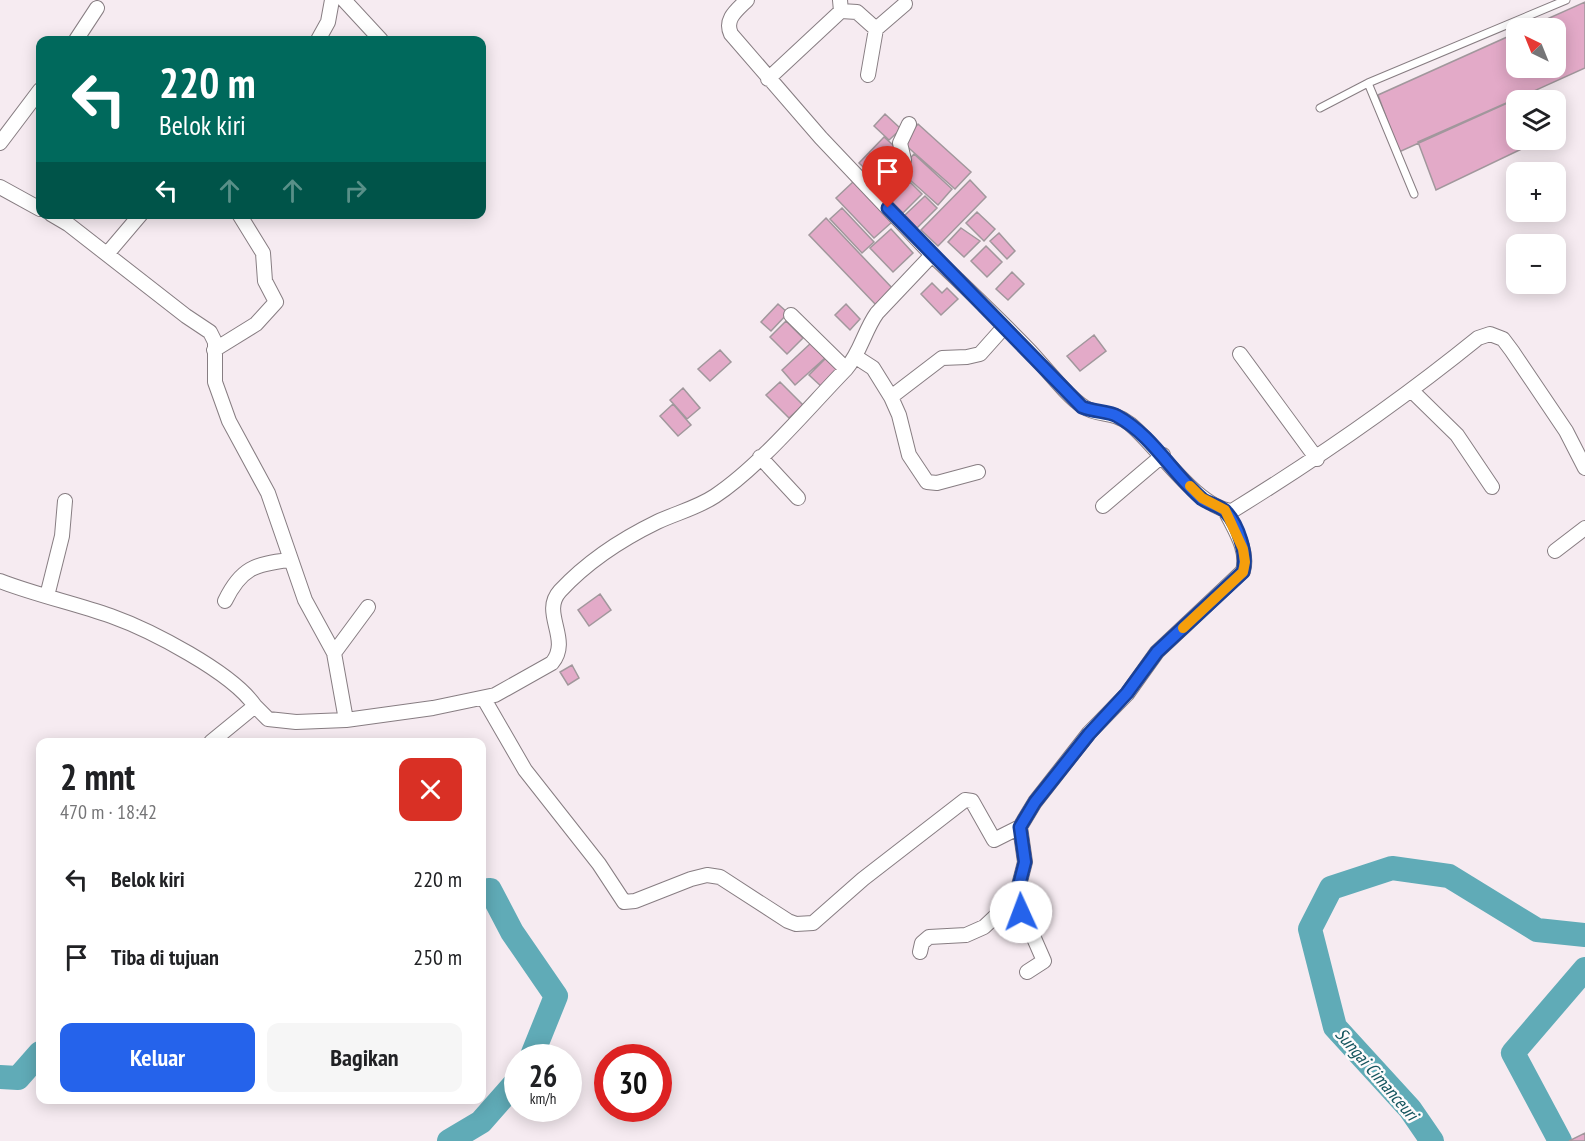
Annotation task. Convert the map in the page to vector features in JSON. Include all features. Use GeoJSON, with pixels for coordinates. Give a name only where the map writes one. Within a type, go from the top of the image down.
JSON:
{"type":"FeatureCollection","features":[{"type":"Feature","properties":{"kind":"street"},"geometry":{"type":"LineString","coordinates":[[320,36],[328,22],[332,0]]}},
{"type":"Feature","properties":{"kind":"street"},"geometry":{"type":"LineString","coordinates":[[344,0],[377,36]]}},
{"type":"Feature","properties":{"kind":"street"},"geometry":{"type":"LineString","coordinates":[[747,0],[729,19],[728,27],[768,79],[932,255],[1005,326],[1082,407],[1096,413],[1114,414],[1129,423],[1163,455],[1202,498],[1225,510],[1232,511],[1317,459],[1412,391],[1478,338],[1490,334],[1503,339],[1566,431],[1585,468]]}},
{"type":"Feature","properties":{"kind":"street"},"geometry":{"type":"LineString","coordinates":[[868,75],[876,29],[905,4]]}},
{"type":"Feature","properties":{"kind":"street"},"geometry":{"type":"LineString","coordinates":[[768,79],[841,6],[857,12],[876,29]]}},
{"type":"Feature","properties":{"kind":"street"},"geometry":{"type":"LineString","coordinates":[[79,36],[97,8]]}},
{"type":"Feature","properties":{"kind":"street"},"geometry":{"type":"LineString","coordinates":[[0,143],[36,95]]}},
{"type":"Feature","properties":{"kind":"street"},"geometry":{"type":"LineString","coordinates":[[873,192],[904,160],[900,143],[909,124]]}},
{"type":"Feature","properties":{"kind":"street"},"geometry":{"type":"LineString","coordinates":[[0,187],[36,207]]}},
{"type":"Feature","properties":{"kind":"street"},"geometry":{"type":"LineString","coordinates":[[60,219],[210,332],[214,342],[216,382],[229,421],[268,493],[305,600],[334,652],[346,720]]}},
{"type":"Feature","properties":{"kind":"street"},"geometry":{"type":"LineString","coordinates":[[107,254],[137,219]]}},
{"type":"Feature","properties":{"kind":"street"},"geometry":{"type":"LineString","coordinates":[[214,350],[256,324],[276,302],[265,281],[263,253],[242,219]]}},
{"type":"Feature","properties":{"kind":"street"},"geometry":{"type":"LineString","coordinates":[[0,581],[113,616],[185,652],[228,680],[248,696],[263,716],[275,721],[346,720],[484,699],[527,679],[552,663],[558,655],[560,633],[554,616],[554,601],[576,576],[619,542],[713,497],[734,483],[846,369],[856,357],[870,323],[877,313],[932,255]]}},
{"type":"Feature","properties":{"kind":"street"},"geometry":{"type":"LineString","coordinates":[[791,315],[846,369]]}},
{"type":"Feature","properties":{"kind":"street"},"geometry":{"type":"LineString","coordinates":[[891,397],[942,358],[980,354],[1005,326]]}},
{"type":"Feature","properties":{"kind":"street"},"geometry":{"type":"LineString","coordinates":[[1240,354],[1317,459]]}},
{"type":"Feature","properties":{"kind":"street"},"geometry":{"type":"LineString","coordinates":[[856,357],[873,368],[891,397],[899,415],[909,455],[927,482],[943,482],[978,472]]}},
{"type":"Feature","properties":{"kind":"street"},"geometry":{"type":"LineString","coordinates":[[1412,391],[1457,435],[1492,487]]}},
{"type":"Feature","properties":{"kind":"street"},"geometry":{"type":"LineString","coordinates":[[1103,506],[1163,455]]}},
{"type":"Feature","properties":{"kind":"street"},"geometry":{"type":"LineString","coordinates":[[760,457],[798,498]]}},
{"type":"Feature","properties":{"kind":"street"},"geometry":{"type":"LineString","coordinates":[[47,596],[62,536],[65,501]]}},
{"type":"Feature","properties":{"kind":"street"},"geometry":{"type":"LineString","coordinates":[[484,699],[525,770],[599,864],[624,902],[635,901],[707,875],[720,877],[788,921],[796,924],[813,923],[871,873],[965,800],[972,801],[992,840],[997,841],[1020,827],[1035,802],[1089,734],[1127,693],[1157,652],[1243,572],[1245,562],[1243,549],[1225,510]]}},
{"type":"Feature","properties":{"kind":"street"},"geometry":{"type":"LineString","coordinates":[[1555,550],[1585,528]]}},
{"type":"Feature","properties":{"kind":"street"},"geometry":{"type":"LineString","coordinates":[[225,601],[232,587],[251,568],[290,560]]}},
{"type":"Feature","properties":{"kind":"street"},"geometry":{"type":"LineString","coordinates":[[334,652],[369,607]]}},
{"type":"Feature","properties":{"kind":"street"},"geometry":{"type":"LineString","coordinates":[[216,738],[255,706]]}},
{"type":"Feature","properties":{"kind":"street"},"geometry":{"type":"LineString","coordinates":[[920,952],[922,943],[929,937],[966,935],[984,927],[1016,897],[1025,862],[1020,827]]}},
{"type":"Feature","properties":{"kind":"street"},"geometry":{"type":"LineString","coordinates":[[1016,897],[1044,961],[1027,972]]}},
{"type":"Feature","properties":{"kind":"lane"},"geometry":{"type":"LineString","coordinates":[[1320,108],[1368,83],[1566,0]]}},
{"type":"Feature","properties":{"kind":"lane"},"geometry":{"type":"LineString","coordinates":[[1368,83],[1414,194]]}},
{"type":"Feature","properties":{"kind":"building"},"geometry":{"type":"Polygon","coordinates":[[[1585,2],[1585,68],[1566,77],[1566,18],[1549,18],[1585,2]]]}},
{"type":"Feature","properties":{"kind":"building"},"geometry":{"type":"Polygon","coordinates":[[[1506,37],[1506,78],[1563,78],[1536,90],[1506,90],[1506,104],[1399,152],[1378,95],[1506,37]]]}},
{"type":"Feature","properties":{"kind":"building"},"geometry":{"type":"Polygon","coordinates":[[[1506,103],[1506,150],[1519,150],[1436,190],[1418,142],[1506,103]]]}},
{"type":"Feature","properties":{"kind":"building"},"geometry":{"type":"Polygon","coordinates":[[[885,114],[901,129],[889,140],[874,126],[885,114]]]}},
{"type":"Feature","properties":{"kind":"building"},"geometry":{"type":"Polygon","coordinates":[[[918,124],[971,172],[955,189],[902,142],[918,124]]]}},
{"type":"Feature","properties":{"kind":"building"},"geometry":{"type":"Polygon","coordinates":[[[884,137],[902,153],[877,180],[859,163],[884,137]]]}},
{"type":"Feature","properties":{"kind":"building"},"geometry":{"type":"Polygon","coordinates":[[[914,154],[952,189],[938,205],[899,170],[914,154]]]}},
{"type":"Feature","properties":{"kind":"building"},"geometry":{"type":"Polygon","coordinates":[[[970,180],[986,197],[938,246],[921,230],[970,180]]]}},
{"type":"Feature","properties":{"kind":"building"},"geometry":{"type":"Polygon","coordinates":[[[854,181],[892,222],[874,238],[836,198],[854,181]]]}},
{"type":"Feature","properties":{"kind":"building"},"geometry":{"type":"Polygon","coordinates":[[[910,182],[922,194],[903,213],[892,202],[910,182]]]}},
{"type":"Feature","properties":{"kind":"building"},"geometry":{"type":"Polygon","coordinates":[[[925,196],[937,208],[917,228],[905,215],[925,196]]]}},
{"type":"Feature","properties":{"kind":"building"},"geometry":{"type":"Polygon","coordinates":[[[842,208],[874,242],[862,253],[830,219],[842,208]]]}},
{"type":"Feature","properties":{"kind":"building"},"geometry":{"type":"Polygon","coordinates":[[[977,212],[995,229],[984,241],[966,223],[977,212]]]}},
{"type":"Feature","properties":{"kind":"building"},"geometry":{"type":"Polygon","coordinates":[[[826,218],[894,290],[877,306],[809,235],[826,218]]]}},
{"type":"Feature","properties":{"kind":"building"},"geometry":{"type":"Polygon","coordinates":[[[961,228],[980,241],[964,257],[948,242],[961,228]]]}},
{"type":"Feature","properties":{"kind":"building"},"geometry":{"type":"Polygon","coordinates":[[[891,229],[913,253],[893,272],[870,248],[891,229]]]}},
{"type":"Feature","properties":{"kind":"building"},"geometry":{"type":"Polygon","coordinates":[[[999,233],[1015,251],[1007,259],[990,241],[999,233]]]}},
{"type":"Feature","properties":{"kind":"building"},"geometry":{"type":"Polygon","coordinates":[[[986,246],[1002,262],[987,277],[971,261],[986,246]]]}},
{"type":"Feature","properties":{"kind":"building"},"geometry":{"type":"Polygon","coordinates":[[[1012,272],[1024,284],[1008,300],[996,289],[1012,272]]]}},
{"type":"Feature","properties":{"kind":"building"},"geometry":{"type":"Polygon","coordinates":[[[932,283],[942,293],[947,288],[958,299],[941,315],[921,294],[932,283]]]}},
{"type":"Feature","properties":{"kind":"building"},"geometry":{"type":"Polygon","coordinates":[[[778,304],[788,313],[771,331],[761,322],[778,304]]]}},
{"type":"Feature","properties":{"kind":"building"},"geometry":{"type":"Polygon","coordinates":[[[846,304],[860,319],[850,330],[835,315],[846,304]]]}},
{"type":"Feature","properties":{"kind":"building"},"geometry":{"type":"Polygon","coordinates":[[[786,321],[803,338],[787,354],[770,337],[786,321]]]}},
{"type":"Feature","properties":{"kind":"building"},"geometry":{"type":"Polygon","coordinates":[[[1094,335],[1106,351],[1080,371],[1067,356],[1094,335]]]}},
{"type":"Feature","properties":{"kind":"building"},"geometry":{"type":"Polygon","coordinates":[[[811,343],[825,358],[795,385],[782,370],[811,343]]]}},
{"type":"Feature","properties":{"kind":"building"},"geometry":{"type":"Polygon","coordinates":[[[720,350],[731,362],[710,381],[698,369],[720,350]]]}},
{"type":"Feature","properties":{"kind":"building"},"geometry":{"type":"Polygon","coordinates":[[[826,358],[840,371],[823,388],[809,375],[826,358]]]}},
{"type":"Feature","properties":{"kind":"building"},"geometry":{"type":"Polygon","coordinates":[[[780,382],[803,405],[789,418],[766,395],[780,382]]]}},
{"type":"Feature","properties":{"kind":"building"},"geometry":{"type":"Polygon","coordinates":[[[683,388],[700,408],[687,419],[670,400],[683,388]]]}},
{"type":"Feature","properties":{"kind":"building"},"geometry":{"type":"Polygon","coordinates":[[[673,404],[691,425],[678,436],[660,416],[673,404]]]}},
{"type":"Feature","properties":{"kind":"building"},"geometry":{"type":"Polygon","coordinates":[[[600,594],[611,610],[589,626],[578,610],[600,594]]]}},
{"type":"Feature","properties":{"kind":"building"},"geometry":{"type":"Polygon","coordinates":[[[572,665],[579,678],[568,685],[560,672],[572,665]]]}},
{"type":"Feature","properties":{"kind":"building"},"geometry":{"type":"Polygon","coordinates":[[[1585,1133],[1585,1141],[1569,1141],[1585,1133]]]}},
{"type":"Feature","properties":{"kind":"waterway","name":"Sungai Cimanceuri"},"geometry":{"type":"LineString","coordinates":[[1432,1141],[1410,1109],[1335,1027],[1310,929],[1331,888],[1392,868],[1449,876],[1537,930],[1585,935]]}},
{"type":"Feature","properties":{"kind":"waterway","name":"Sungai Cimanceuri"},"geometry":{"type":"LineString","coordinates":[[486,890],[490,890],[512,932],[556,996],[537,1044]]}},
{"type":"Feature","properties":{"kind":"waterway","name":"Sungai Cimanceuri"},"geometry":{"type":"LineString","coordinates":[[1560,1141],[1513,1053],[1585,969]]}},
{"type":"Feature","properties":{"kind":"waterway","name":"Sungai Cimanceuri"},"geometry":{"type":"LineString","coordinates":[[0,1077],[18,1078],[36,1058]]}},
{"type":"Feature","properties":{"kind":"waterway","name":"Sungai Cimanceuri"},"geometry":{"type":"LineString","coordinates":[[449,1141],[481,1122],[504,1096]]}},
{"type":"Feature","properties":{"kind":"slow traffic"},"geometry":{"type":"LineString","coordinates":[[1183,628],[1243,572],[1245,562],[1239,538],[1225,510],[1215,507],[1190,486]]}},
{"type":"Feature","properties":{"kind":"route"},"geometry":{"type":"LineString","coordinates":[[888,208],[1082,407],[1096,413],[1114,414],[1129,423],[1163,455],[1202,498],[1215,507],[1225,510],[1243,549],[1245,562],[1243,572],[1157,652],[1127,693],[1089,734],[1035,802],[1020,827],[1025,862],[1016,897],[1021,912]]}}]}
